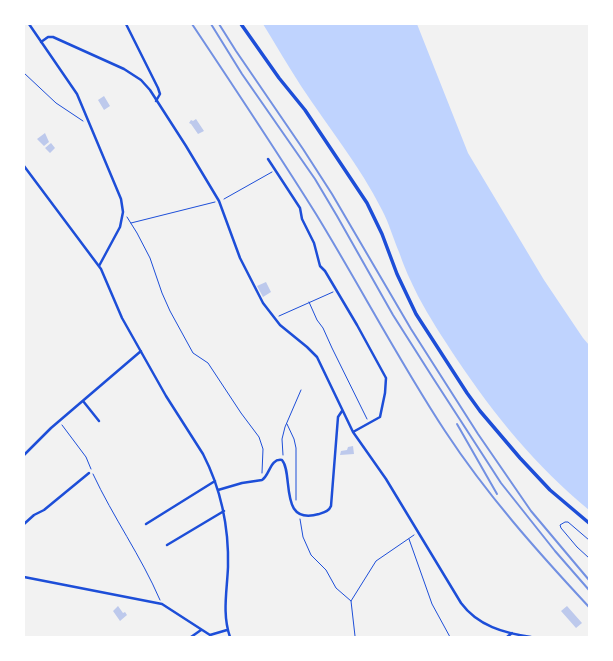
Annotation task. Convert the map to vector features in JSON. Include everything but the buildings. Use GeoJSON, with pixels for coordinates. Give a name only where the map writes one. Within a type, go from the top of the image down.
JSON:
{"type":"FeatureCollection","features":[{"type":"Feature","properties":{"kind":"main road"},"geometry":{"type":"LineString","coordinates":[[241,24],[279,78],[305,110],[367,203],[382,234],[397,274],[416,314],[467,392],[485,417],[525,464],[550,490],[589,524]]}},
{"type":"Feature","properties":{"kind":"street"},"geometry":{"type":"LineString","coordinates":[[29,24],[77,94],[121,199],[123,212],[120,228],[99,266]]}},
{"type":"Feature","properties":{"kind":"street"},"geometry":{"type":"LineString","coordinates":[[126,24],[158,88],[160,94],[156,101]]}},
{"type":"Feature","properties":{"kind":"street"},"geometry":{"type":"LineString","coordinates":[[41,42],[48,37],[53,37],[124,69],[141,80],[150,90],[219,201],[240,258],[262,303],[280,325],[317,357],[353,432],[386,479],[452,589],[467,611],[479,621],[489,626],[531,637]]}},
{"type":"Feature","properties":{"kind":"street"},"geometry":{"type":"LineString","coordinates":[[268,158],[300,208],[302,219],[314,243],[320,266],[325,271],[358,325],[386,378],[385,393],[380,417],[353,432]]}},
{"type":"Feature","properties":{"kind":"street"},"geometry":{"type":"LineString","coordinates":[[24,166],[99,266],[122,318],[166,396],[203,454],[215,481],[224,512],[227,534],[228,552],[225,606],[227,630],[230,637]]}},
{"type":"Feature","properties":{"kind":"street"},"geometry":{"type":"LineString","coordinates":[[24,455],[59,421],[141,351]]}},
{"type":"Feature","properties":{"kind":"street"},"geometry":{"type":"LineString","coordinates":[[83,401],[99,421]]}},
{"type":"Feature","properties":{"kind":"street"},"geometry":{"type":"LineString","coordinates":[[218,490],[242,483],[262,480],[265,478],[274,462],[278,459],[285,463],[291,500],[298,512],[313,516],[326,512],[331,508],[338,417],[342,411]]}},
{"type":"Feature","properties":{"kind":"street"},"geometry":{"type":"LineString","coordinates":[[24,524],[34,515],[44,510],[89,473]]}},
{"type":"Feature","properties":{"kind":"street"},"geometry":{"type":"LineString","coordinates":[[146,524],[215,481]]}},
{"type":"Feature","properties":{"kind":"street"},"geometry":{"type":"LineString","coordinates":[[166,545],[224,512]]}},
{"type":"Feature","properties":{"kind":"street"},"geometry":{"type":"LineString","coordinates":[[24,577],[162,604],[171,608],[201,630],[212,635],[227,630]]}},
{"type":"Feature","properties":{"kind":"street"},"geometry":{"type":"LineString","coordinates":[[191,637],[201,630]]}},
{"type":"Feature","properties":{"kind":"street"},"geometry":{"type":"LineString","coordinates":[[507,637],[513,633]]}},
{"type":"Feature","properties":{"kind":"lane"},"geometry":{"type":"LineString","coordinates":[[589,540],[568,522],[560,525],[577,547],[589,558]]}},
{"type":"Feature","properties":{"kind":"path"},"geometry":{"type":"LineString","coordinates":[[24,73],[56,103],[92,127]]}},
{"type":"Feature","properties":{"kind":"path"},"geometry":{"type":"LineString","coordinates":[[222,199],[268,174]]}},
{"type":"Feature","properties":{"kind":"path"},"geometry":{"type":"LineString","coordinates":[[130,223],[219,201]]}},
{"type":"Feature","properties":{"kind":"path"},"geometry":{"type":"LineString","coordinates":[[127,218],[150,258],[167,305],[193,353],[208,363],[241,413],[259,437],[263,449],[262,480]]}},
{"type":"Feature","properties":{"kind":"path"},"geometry":{"type":"LineString","coordinates":[[277,317],[336,291]]}},
{"type":"Feature","properties":{"kind":"path"},"geometry":{"type":"LineString","coordinates":[[309,302],[369,423]]}},
{"type":"Feature","properties":{"kind":"path"},"geometry":{"type":"LineString","coordinates":[[281,460],[283,456],[282,439],[301,390]]}},
{"type":"Feature","properties":{"kind":"path"},"geometry":{"type":"LineString","coordinates":[[59,421],[86,457],[111,510],[133,548],[162,604]]}},
{"type":"Feature","properties":{"kind":"path"},"geometry":{"type":"LineString","coordinates":[[287,424],[294,439],[296,448],[296,501]]}},
{"type":"Feature","properties":{"kind":"path"},"geometry":{"type":"LineString","coordinates":[[298,512],[303,537],[311,555],[326,570],[336,588],[351,600]]}},
{"type":"Feature","properties":{"kind":"path"},"geometry":{"type":"LineString","coordinates":[[354,637],[351,600],[376,561],[418,532]]}},
{"type":"Feature","properties":{"kind":"path"},"geometry":{"type":"LineString","coordinates":[[408,539],[432,604],[450,637]]}},
{"type":"Feature","properties":{"kind":"water"},"geometry":{"type":"Polygon","coordinates":[[[263,24],[417,24],[468,153],[544,280],[589,345],[589,510],[569,493],[517,439],[501,420],[456,358],[431,320],[418,296],[405,269],[387,220],[364,178],[301,86],[263,24]]]}},
{"type":"Feature","properties":{"kind":"railway"},"geometry":{"type":"LineString","coordinates":[[192,24],[316,214],[428,405],[461,455],[513,522],[589,607]]}},
{"type":"Feature","properties":{"kind":"railway"},"geometry":{"type":"LineString","coordinates":[[211,24],[242,74],[315,179],[393,315],[501,483],[555,551],[589,590]]}},
{"type":"Feature","properties":{"kind":"railway"},"geometry":{"type":"LineString","coordinates":[[219,24],[332,194],[411,329],[478,434],[531,511],[589,580]]}},
{"type":"Feature","properties":{"kind":"railway"},"geometry":{"type":"LineString","coordinates":[[457,424],[497,494]]}}]}
